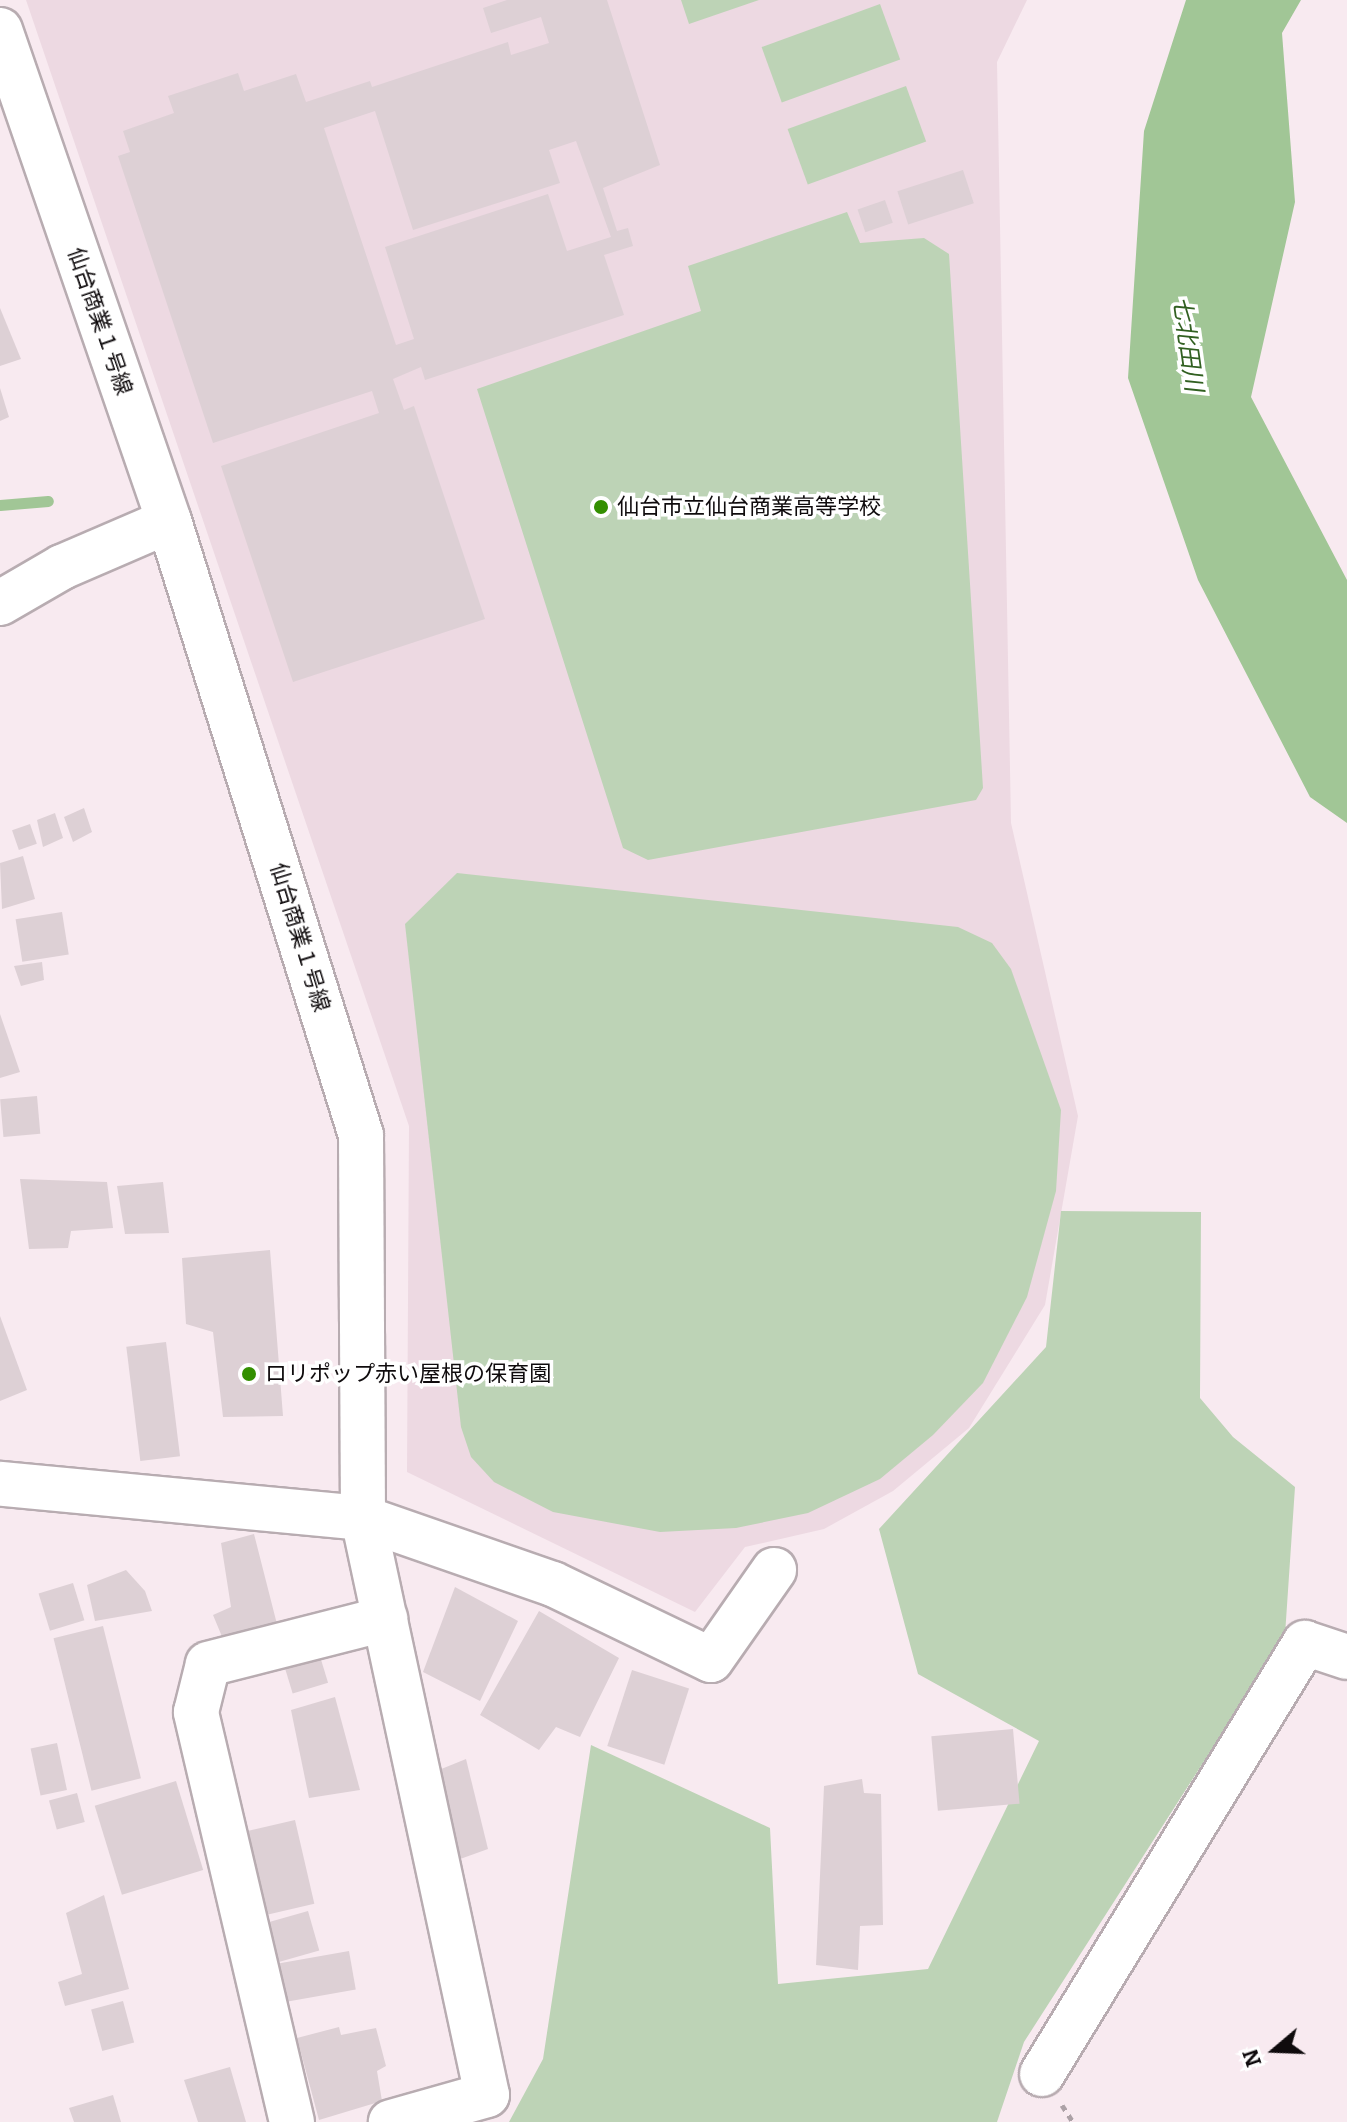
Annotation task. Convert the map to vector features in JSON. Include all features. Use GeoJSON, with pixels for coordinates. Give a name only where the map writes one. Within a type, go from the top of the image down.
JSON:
{"type":"FeatureCollection","features":[{"type":"Feature","properties":{"kind":"street","name":"仙台商業１号線"},"geometry":{"type":"LineString","coordinates":[[0,30],[8,84],[169,521],[361,1135],[363,1518],[487,2095],[391,2122]]}},
{"type":"Feature","properties":{"kind":"street"},"geometry":{"type":"LineString","coordinates":[[0,603],[62,567],[169,521]]}},
{"type":"Feature","properties":{"kind":"street"},"geometry":{"type":"LineString","coordinates":[[0,1484],[363,1518],[553,1584],[711,1660],[774,1570]]}},
{"type":"Feature","properties":{"kind":"street"},"geometry":{"type":"LineString","coordinates":[[292,2122],[196,1712],[208,1664],[385,1619]]}},
{"type":"Feature","properties":{"kind":"street"},"geometry":{"type":"LineString","coordinates":[[1042,2074],[1305,1643],[1347,1657]]}},
{"type":"Feature","properties":{"kind":"shaded area","name":"仙台市立仙台商業高等学校"},"geometry":{"type":"Polygon","coordinates":[[[26,0],[1027,0],[997,62],[1011,823],[1078,1116],[1045,1305],[969,1428],[893,1491],[824,1529],[745,1547],[695,1612],[407,1472],[409,1126],[26,0]]]}},
{"type":"Feature","properties":{"kind":"shaded area"},"geometry":{"type":"Polygon","coordinates":[[[681,0],[759,0],[689,24],[681,0]]]}},
{"type":"Feature","properties":{"kind":"shaded area"},"geometry":{"type":"Polygon","coordinates":[[[880,4],[900,59],[782,103],[762,47],[880,4]]]}},
{"type":"Feature","properties":{"kind":"shaded area"},"geometry":{"type":"Polygon","coordinates":[[[906,86],[926,141],[808,185],[788,129],[906,86]]]}},
{"type":"Feature","properties":{"kind":"shaded area"},"geometry":{"type":"Polygon","coordinates":[[[847,212],[860,243],[924,238],[949,254],[983,788],[976,800],[648,860],[623,848],[477,389],[701,311],[688,266],[847,212]]]}},
{"type":"Feature","properties":{"kind":"shaded area"},"geometry":{"type":"Polygon","coordinates":[[[457,873],[958,927],[992,943],[1011,969],[1061,1110],[1056,1191],[1027,1297],[983,1383],[933,1435],[880,1479],[808,1513],[736,1528],[660,1532],[553,1512],[494,1482],[471,1457],[461,1427],[405,924],[457,873]]]}},
{"type":"Feature","properties":{"kind":"shaded area"},"geometry":{"type":"Polygon","coordinates":[[[1061,1211],[1201,1212],[1200,1398],[1233,1437],[1295,1487],[1285,1635],[1024,2042],[997,2122],[509,2122],[543,2059],[591,1745],[770,1828],[778,1984],[928,1969],[1039,1741],[918,1674],[879,1529],[1046,1347],[1061,1211]]]}},
{"type":"Feature","properties":{"kind":"water","name":"七北田川"},"geometry":{"type":"Polygon","coordinates":[[[1186,0],[1301,0],[1282,33],[1295,202],[1251,397],[1347,580],[1347,823],[1310,797],[1198,580],[1128,378],[1144,131],[1186,0]]]}},
{"type":"Feature","properties":{"kind":"building"},"geometry":{"type":"Polygon","coordinates":[[[507,0],[607,0],[660,165],[603,188],[617,231],[628,228],[633,246],[604,255],[624,315],[425,380],[421,367],[393,379],[404,410],[414,406],[485,619],[293,682],[221,466],[379,413],[372,391],[213,443],[118,156],[130,152],[123,131],[174,113],[168,96],[238,73],[244,91],[296,74],[306,102],[370,81],[372,87],[508,42],[511,55],[549,43],[541,17],[491,33],[483,8],[507,0]],[[375,111],[324,128],[396,345],[414,339],[385,247],[548,194],[567,251],[611,237],[576,141],[549,150],[560,183],[413,230],[375,111]]]}},
{"type":"Feature","properties":{"kind":"building"},"geometry":{"type":"Polygon","coordinates":[[[963,170],[974,203],[908,225],[897,191],[963,170]]]}},
{"type":"Feature","properties":{"kind":"building"},"geometry":{"type":"Polygon","coordinates":[[[885,200],[893,223],[865,232],[858,209],[885,200]]]}},
{"type":"Feature","properties":{"kind":"building"},"geometry":{"type":"Polygon","coordinates":[[[0,308],[21,359],[0,366],[0,308]]]}},
{"type":"Feature","properties":{"kind":"building"},"geometry":{"type":"Polygon","coordinates":[[[0,388],[9,417],[0,421],[0,388]]]}},
{"type":"Feature","properties":{"kind":"building"},"geometry":{"type":"Polygon","coordinates":[[[84,808],[92,832],[73,842],[64,817],[84,808]]]}},
{"type":"Feature","properties":{"kind":"building"},"geometry":{"type":"Polygon","coordinates":[[[55,813],[63,838],[43,847],[37,820],[55,813]]]}},
{"type":"Feature","properties":{"kind":"building"},"geometry":{"type":"Polygon","coordinates":[[[30,824],[37,844],[19,850],[12,830],[30,824]]]}},
{"type":"Feature","properties":{"kind":"building"},"geometry":{"type":"Polygon","coordinates":[[[23,856],[35,899],[2,909],[0,863],[23,856]]]}},
{"type":"Feature","properties":{"kind":"building"},"geometry":{"type":"Polygon","coordinates":[[[62,912],[69,954],[22,962],[16,919],[62,912]]]}},
{"type":"Feature","properties":{"kind":"building"},"geometry":{"type":"Polygon","coordinates":[[[42,962],[44,980],[21,986],[14,966],[42,962]]]}},
{"type":"Feature","properties":{"kind":"building"},"geometry":{"type":"Polygon","coordinates":[[[0,1014],[20,1072],[0,1078],[0,1014]]]}},
{"type":"Feature","properties":{"kind":"building"},"geometry":{"type":"Polygon","coordinates":[[[37,1096],[40,1134],[3,1137],[0,1099],[37,1096]]]}},
{"type":"Feature","properties":{"kind":"building"},"geometry":{"type":"Polygon","coordinates":[[[20,1179],[107,1182],[113,1228],[71,1231],[68,1248],[29,1249],[20,1179]]]}},
{"type":"Feature","properties":{"kind":"building"},"geometry":{"type":"Polygon","coordinates":[[[163,1182],[169,1233],[125,1234],[117,1186],[163,1182]]]}},
{"type":"Feature","properties":{"kind":"building","name":"ロリポップ赤い屋根の保育園"},"geometry":{"type":"Polygon","coordinates":[[[270,1250],[283,1416],[223,1417],[213,1332],[186,1324],[182,1258],[270,1250]]]}},
{"type":"Feature","properties":{"kind":"building"},"geometry":{"type":"Polygon","coordinates":[[[0,1316],[27,1390],[0,1401],[0,1316]]]}},
{"type":"Feature","properties":{"kind":"building"},"geometry":{"type":"Polygon","coordinates":[[[166,1342],[180,1456],[140,1461],[126,1347],[166,1342]]]}},
{"type":"Feature","properties":{"kind":"building"},"geometry":{"type":"Polygon","coordinates":[[[254,1534],[280,1636],[223,1639],[213,1615],[231,1607],[221,1543],[254,1534]]]}},
{"type":"Feature","properties":{"kind":"building"},"geometry":{"type":"Polygon","coordinates":[[[126,1570],[145,1591],[152,1611],[95,1621],[87,1585],[126,1570]]]}},
{"type":"Feature","properties":{"kind":"building"},"geometry":{"type":"Polygon","coordinates":[[[73,1583],[84,1620],[50,1631],[39,1594],[73,1583]]]}},
{"type":"Feature","properties":{"kind":"building"},"geometry":{"type":"Polygon","coordinates":[[[455,1587],[518,1621],[480,1701],[423,1672],[455,1587]]]}},
{"type":"Feature","properties":{"kind":"building"},"geometry":{"type":"Polygon","coordinates":[[[539,1611],[619,1658],[580,1737],[556,1727],[539,1750],[480,1715],[539,1611]]]}},
{"type":"Feature","properties":{"kind":"building"},"geometry":{"type":"Polygon","coordinates":[[[103,1626],[141,1778],[91,1791],[54,1638],[103,1626]]]}},
{"type":"Feature","properties":{"kind":"building"},"geometry":{"type":"Polygon","coordinates":[[[319,1653],[328,1683],[293,1693],[284,1664],[319,1653]]]}},
{"type":"Feature","properties":{"kind":"building"},"geometry":{"type":"Polygon","coordinates":[[[632,1670],[689,1689],[664,1765],[607,1746],[632,1670]]]}},
{"type":"Feature","properties":{"kind":"building"},"geometry":{"type":"Polygon","coordinates":[[[335,1697],[360,1790],[309,1798],[291,1710],[335,1697]]]}},
{"type":"Feature","properties":{"kind":"building"},"geometry":{"type":"Polygon","coordinates":[[[1013,1729],[1020,1804],[938,1811],[931,1736],[1013,1729]]]}},
{"type":"Feature","properties":{"kind":"building"},"geometry":{"type":"Polygon","coordinates":[[[57,1743],[67,1790],[41,1796],[31,1749],[57,1743]]]}},
{"type":"Feature","properties":{"kind":"building"},"geometry":{"type":"Polygon","coordinates":[[[466,1759],[488,1849],[449,1863],[429,1774],[466,1759]]]}},
{"type":"Feature","properties":{"kind":"building"},"geometry":{"type":"Polygon","coordinates":[[[862,1779],[864,1793],[881,1794],[883,1925],[860,1926],[858,1970],[816,1965],[824,1786],[862,1779]]]}},
{"type":"Feature","properties":{"kind":"building"},"geometry":{"type":"Polygon","coordinates":[[[176,1781],[203,1870],[122,1895],[95,1806],[176,1781]]]}},
{"type":"Feature","properties":{"kind":"building"},"geometry":{"type":"Polygon","coordinates":[[[77,1793],[85,1822],[57,1829],[49,1801],[77,1793]]]}},
{"type":"Feature","properties":{"kind":"building"},"geometry":{"type":"Polygon","coordinates":[[[295,1820],[314,1904],[263,1916],[243,1832],[295,1820]]]}},
{"type":"Feature","properties":{"kind":"building"},"geometry":{"type":"Polygon","coordinates":[[[104,1895],[129,1989],[65,2006],[58,1982],[82,1974],[66,1913],[104,1895]]]}},
{"type":"Feature","properties":{"kind":"building"},"geometry":{"type":"Polygon","coordinates":[[[308,1911],[319,1950],[278,1962],[267,1923],[308,1911]]]}},
{"type":"Feature","properties":{"kind":"building"},"geometry":{"type":"Polygon","coordinates":[[[349,1951],[356,1989],[278,2003],[271,1965],[349,1951]]]}},
{"type":"Feature","properties":{"kind":"building"},"geometry":{"type":"Polygon","coordinates":[[[123,2001],[134,2043],[102,2051],[91,2010],[123,2001]]]}},
{"type":"Feature","properties":{"kind":"building"},"geometry":{"type":"Polygon","coordinates":[[[339,2027],[341,2035],[376,2028],[386,2066],[377,2071],[382,2101],[319,2120],[297,2038],[339,2027]]]}},
{"type":"Feature","properties":{"kind":"building"},"geometry":{"type":"Polygon","coordinates":[[[230,2067],[246,2122],[198,2122],[184,2080],[230,2067]]]}},
{"type":"Feature","properties":{"kind":"building"},"geometry":{"type":"Polygon","coordinates":[[[113,2095],[121,2122],[74,2122],[69,2108],[113,2095]]]}},
{"type":"Feature","properties":{"kind":"waterway"},"geometry":{"type":"LineString","coordinates":[[0,505],[48,501]]}},
{"type":"Feature","properties":{"kind":"place","name":"仙台市立仙台商業高等学校"},"geometry":{"type":"Point","coordinates":[601,507]}},
{"type":"Feature","properties":{"kind":"place","name":"ロリポップ赤い屋根の保育園"},"geometry":{"type":"Point","coordinates":[249,1374]}}]}
